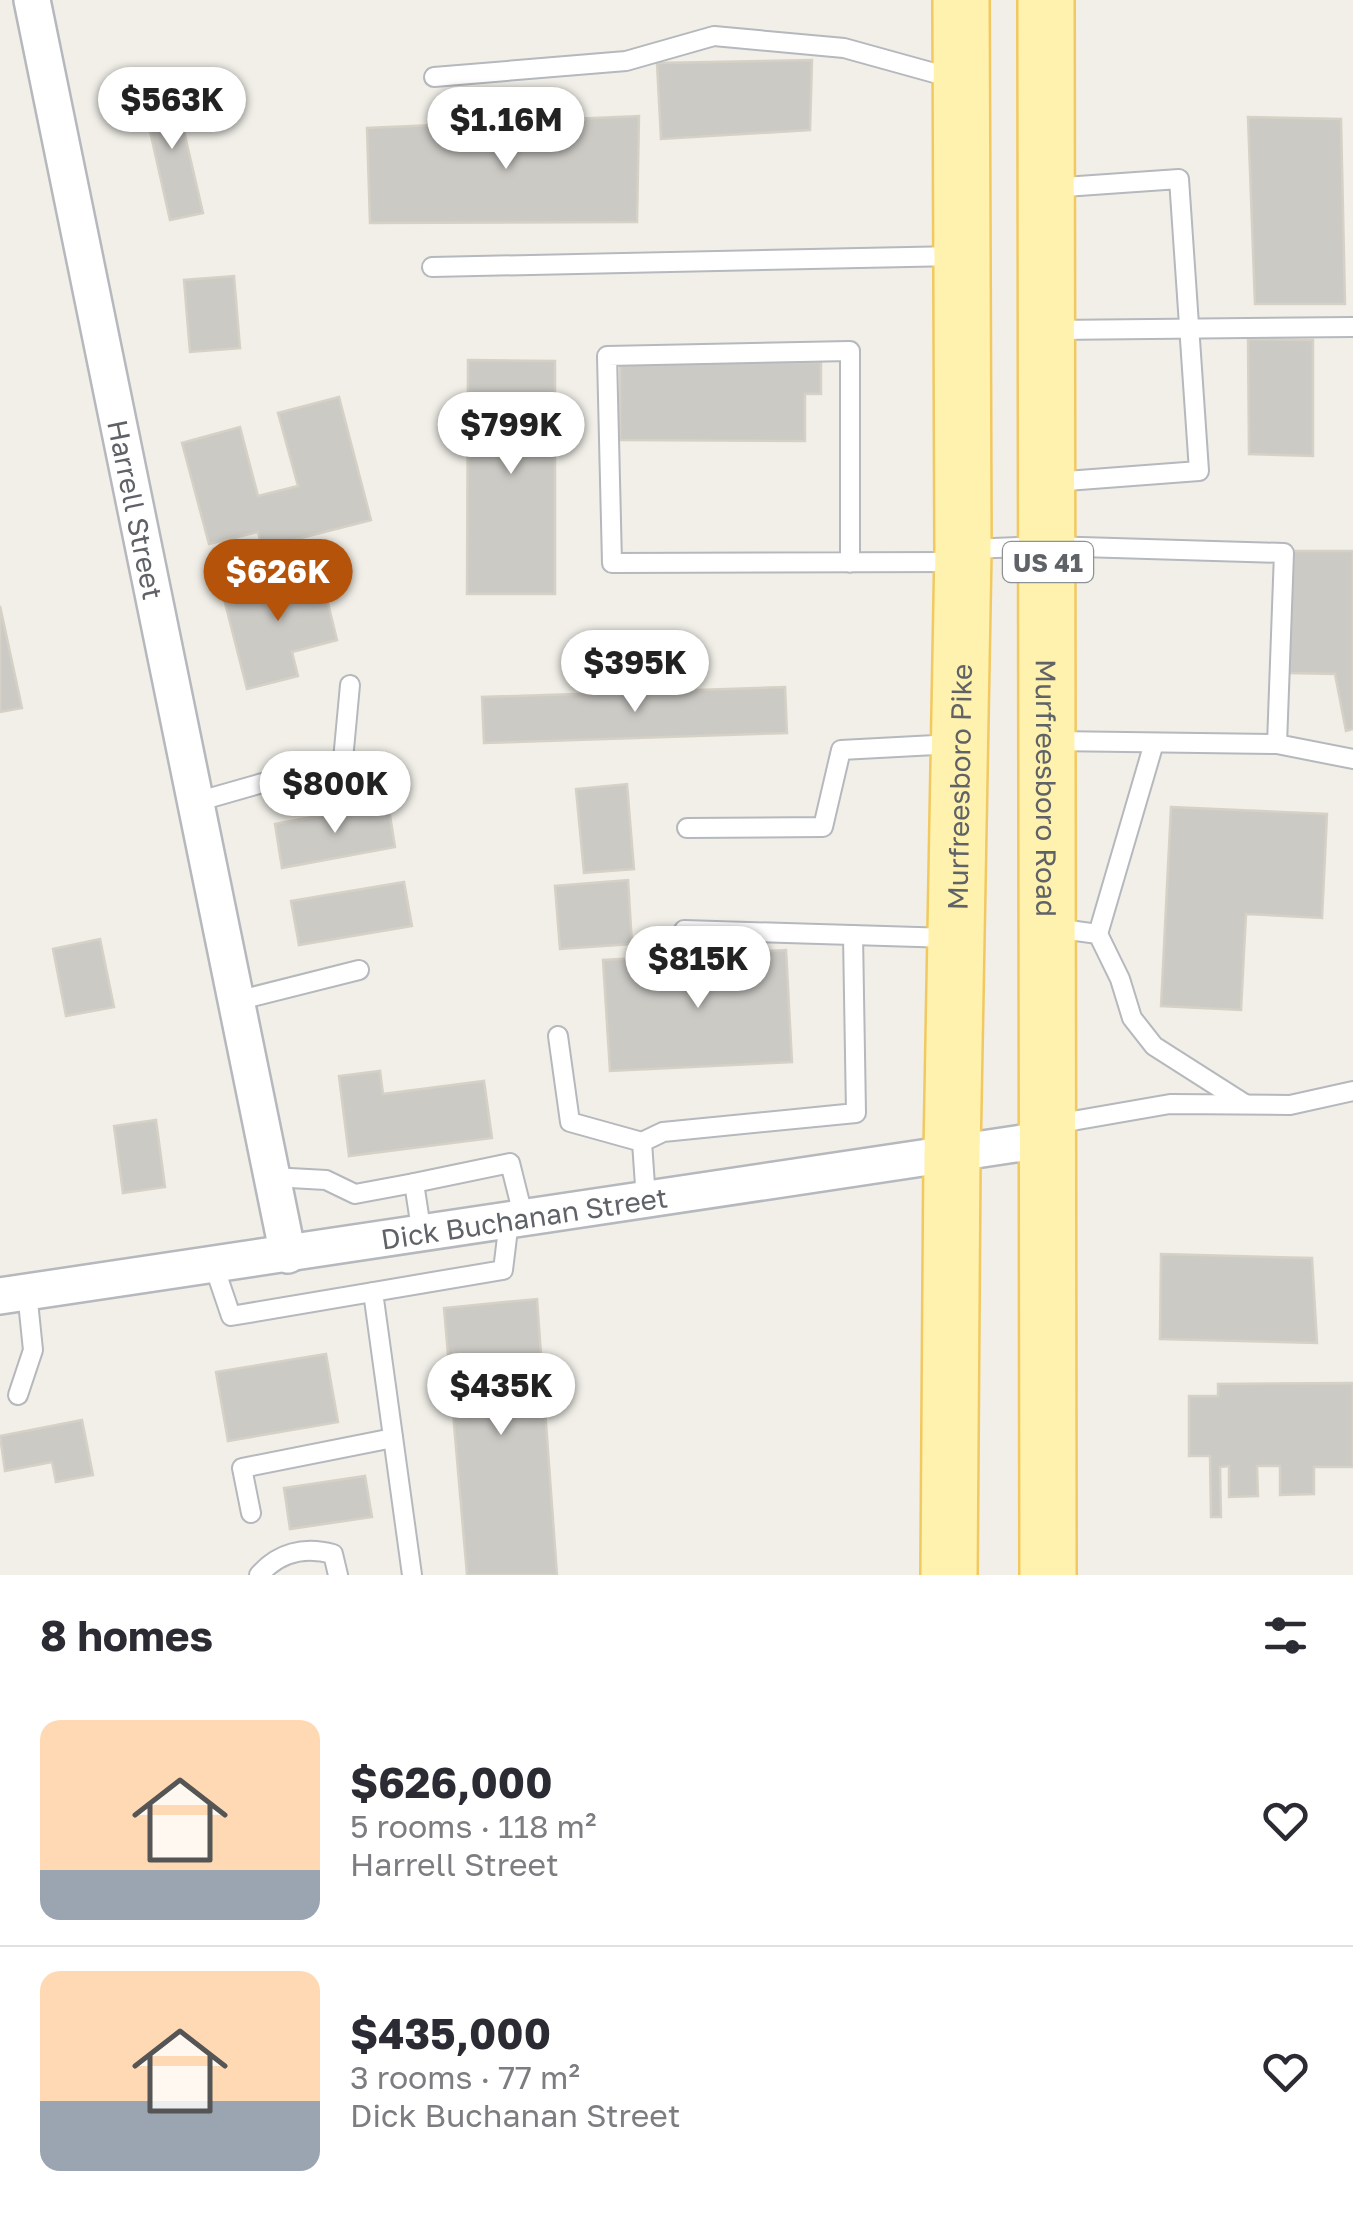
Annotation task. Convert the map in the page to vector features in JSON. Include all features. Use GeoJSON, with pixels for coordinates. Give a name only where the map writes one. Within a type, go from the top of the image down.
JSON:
{"type":"FeatureCollection","features":[{"type":"Feature","properties":{"kind":"main road","name":"Murfreesboro Pike"},"geometry":{"type":"LineString","coordinates":[[949,1575],[963,556],[961,0]]}},
{"type":"Feature","properties":{"kind":"main road","name":"Murfreesboro Road"},"geometry":{"type":"LineString","coordinates":[[1046,0],[1048,741],[1073,930],[1049,1132],[1048,1575]]}},
{"type":"Feature","properties":{"kind":"street","name":"Harrell Street"},"geometry":{"type":"LineString","coordinates":[[32,0],[288,1255]]}},
{"type":"Feature","properties":{"kind":"street","name":"Dick Buchanan Street"},"geometry":{"type":"LineString","coordinates":[[14,1294],[952,1154],[1049,1132]]}},
{"type":"Feature","properties":{"kind":"lane"},"geometry":{"type":"LineString","coordinates":[[434,77],[626,61],[714,36],[844,48],[962,80]]}},
{"type":"Feature","properties":{"kind":"lane"},"geometry":{"type":"LineString","coordinates":[[1047,188],[1180,179],[1199,471],[1048,482]]}},
{"type":"Feature","properties":{"kind":"lane"},"geometry":{"type":"LineString","coordinates":[[432,267],[962,256]]}},
{"type":"Feature","properties":{"kind":"lane"},"geometry":{"type":"LineString","coordinates":[[1047,330],[1353,328]]}},
{"type":"Feature","properties":{"kind":"lane"},"geometry":{"type":"LineString","coordinates":[[850,563],[850,351],[607,356],[612,564],[850,563],[1048,546],[1284,553],[1277,744]]}},
{"type":"Feature","properties":{"kind":"lane"},"geometry":{"type":"LineString","coordinates":[[196,802],[343,760],[350,685]]}},
{"type":"Feature","properties":{"kind":"lane"},"geometry":{"type":"LineString","coordinates":[[1048,741],[1277,744],[1353,759]]}},
{"type":"Feature","properties":{"kind":"lane"},"geometry":{"type":"LineString","coordinates":[[1154,742],[1073,930],[1120,980],[1132,1018],[1154,1046],[1247,1105]]}},
{"type":"Feature","properties":{"kind":"lane"},"geometry":{"type":"LineString","coordinates":[[687,828],[823,827],[841,750],[960,744]]}},
{"type":"Feature","properties":{"kind":"lane"},"geometry":{"type":"LineString","coordinates":[[684,930],[956,938]]}},
{"type":"Feature","properties":{"kind":"lane"},"geometry":{"type":"LineString","coordinates":[[558,1036],[570,1122],[642,1142],[663,1132],[856,1113],[853,935]]}},
{"type":"Feature","properties":{"kind":"lane"},"geometry":{"type":"LineString","coordinates":[[236,1001],[360,970]]}},
{"type":"Feature","properties":{"kind":"lane"},"geometry":{"type":"LineString","coordinates":[[1049,1132],[1170,1104],[1290,1105],[1353,1090]]}},
{"type":"Feature","properties":{"kind":"lane"},"geometry":{"type":"LineString","coordinates":[[642,1142],[646,1200]]}},
{"type":"Feature","properties":{"kind":"lane"},"geometry":{"type":"LineString","coordinates":[[214,1266],[231,1316],[504,1270],[516,1220],[510,1162],[356,1194],[326,1180],[272,1177]]}},
{"type":"Feature","properties":{"kind":"lane"},"geometry":{"type":"LineString","coordinates":[[414,1183],[422,1235]]}},
{"type":"Feature","properties":{"kind":"lane"},"geometry":{"type":"LineString","coordinates":[[373,1292],[412,1575]]}},
{"type":"Feature","properties":{"kind":"lane"},"geometry":{"type":"LineString","coordinates":[[14,1294],[34,1350],[18,1394]]}},
{"type":"Feature","properties":{"kind":"lane"},"geometry":{"type":"LineString","coordinates":[[251,1513],[242,1468],[393,1438]]}},
{"type":"Feature","properties":{"kind":"lane"},"geometry":{"type":"LineString","coordinates":[[258,1575],[278,1557],[314,1548],[333,1554],[338,1575]]}},
{"type":"Feature","properties":{"kind":"building"},"geometry":{"type":"Polygon","coordinates":[[[812,60],[810,130],[661,139],[657,63],[812,60]]]}},
{"type":"Feature","properties":{"kind":"building"},"geometry":{"type":"Polygon","coordinates":[[[173,84],[203,213],[170,220],[141,91],[173,84]]]}},
{"type":"Feature","properties":{"kind":"building"},"geometry":{"type":"Polygon","coordinates":[[[639,116],[637,222],[370,223],[367,128],[639,116]]]}},
{"type":"Feature","properties":{"kind":"building"},"geometry":{"type":"Polygon","coordinates":[[[1248,117],[1341,119],[1345,304],[1255,304],[1248,117]]]}},
{"type":"Feature","properties":{"kind":"building"},"geometry":{"type":"Polygon","coordinates":[[[234,276],[240,348],[190,352],[184,280],[234,276]]]}},
{"type":"Feature","properties":{"kind":"building"},"geometry":{"type":"Polygon","coordinates":[[[1248,339],[1313,340],[1313,456],[1249,454],[1248,339]]]}},
{"type":"Feature","properties":{"kind":"building"},"geometry":{"type":"Polygon","coordinates":[[[468,360],[555,361],[555,594],[467,594],[468,360]]]}},
{"type":"Feature","properties":{"kind":"building"},"geometry":{"type":"Polygon","coordinates":[[[620,362],[821,362],[821,394],[805,394],[805,441],[620,440],[620,362]]]}},
{"type":"Feature","properties":{"kind":"building"},"geometry":{"type":"Polygon","coordinates":[[[339,397],[371,520],[262,548],[258,532],[209,544],[182,443],[240,427],[258,496],[298,486],[278,413],[339,397]]]}},
{"type":"Feature","properties":{"kind":"building"},"geometry":{"type":"Polygon","coordinates":[[[1291,551],[1353,551],[1353,729],[1346,731],[1335,674],[1289,673],[1291,551]]]}},
{"type":"Feature","properties":{"kind":"building"},"geometry":{"type":"Polygon","coordinates":[[[319,567],[337,640],[292,652],[298,676],[247,689],[222,591],[319,567]]]}},
{"type":"Feature","properties":{"kind":"building"},"geometry":{"type":"Polygon","coordinates":[[[0,606],[22,708],[0,712],[0,606]]]}},
{"type":"Feature","properties":{"kind":"building"},"geometry":{"type":"Polygon","coordinates":[[[785,687],[787,733],[484,743],[482,697],[785,687]]]}},
{"type":"Feature","properties":{"kind":"building"},"geometry":{"type":"Polygon","coordinates":[[[627,784],[634,869],[584,873],[576,789],[627,784]]]}},
{"type":"Feature","properties":{"kind":"building"},"geometry":{"type":"Polygon","coordinates":[[[388,803],[395,847],[282,868],[275,824],[388,803]]]}},
{"type":"Feature","properties":{"kind":"building"},"geometry":{"type":"Polygon","coordinates":[[[1171,807],[1327,814],[1322,918],[1246,914],[1241,1010],[1161,1006],[1171,807]]]}},
{"type":"Feature","properties":{"kind":"building"},"geometry":{"type":"Polygon","coordinates":[[[628,880],[632,944],[560,949],[555,886],[628,880]]]}},
{"type":"Feature","properties":{"kind":"building"},"geometry":{"type":"Polygon","coordinates":[[[404,882],[412,926],[299,945],[291,901],[404,882]]]}},
{"type":"Feature","properties":{"kind":"building"},"geometry":{"type":"Polygon","coordinates":[[[100,939],[114,1007],[66,1016],[53,949],[100,939]]]}},
{"type":"Feature","properties":{"kind":"building"},"geometry":{"type":"Polygon","coordinates":[[[786,950],[792,1062],[610,1071],[603,960],[786,950]]]}},
{"type":"Feature","properties":{"kind":"building"},"geometry":{"type":"Polygon","coordinates":[[[380,1071],[383,1094],[484,1081],[492,1138],[349,1156],[339,1076],[380,1071]]]}},
{"type":"Feature","properties":{"kind":"building"},"geometry":{"type":"Polygon","coordinates":[[[156,1120],[165,1187],[123,1193],[114,1126],[156,1120]]]}},
{"type":"Feature","properties":{"kind":"building"},"geometry":{"type":"Polygon","coordinates":[[[1161,1254],[1312,1258],[1317,1343],[1160,1339],[1161,1254]]]}},
{"type":"Feature","properties":{"kind":"building"},"geometry":{"type":"Polygon","coordinates":[[[537,1299],[557,1575],[467,1575],[444,1308],[537,1299]]]}},
{"type":"Feature","properties":{"kind":"building"},"geometry":{"type":"Polygon","coordinates":[[[326,1354],[338,1422],[228,1441],[216,1372],[326,1354]]]}},
{"type":"Feature","properties":{"kind":"building"},"geometry":{"type":"Polygon","coordinates":[[[1353,1383],[1353,1467],[1314,1467],[1314,1494],[1280,1495],[1280,1466],[1257,1466],[1258,1496],[1229,1497],[1229,1466],[1220,1467],[1221,1517],[1211,1517],[1210,1456],[1189,1456],[1189,1396],[1218,1396],[1218,1384],[1353,1383]]]}},
{"type":"Feature","properties":{"kind":"building"},"geometry":{"type":"Polygon","coordinates":[[[82,1420],[93,1475],[56,1482],[52,1462],[5,1471],[0,1436],[82,1420]]]}},
{"type":"Feature","properties":{"kind":"building"},"geometry":{"type":"Polygon","coordinates":[[[365,1476],[372,1517],[290,1529],[284,1488],[365,1476]]]}}]}
